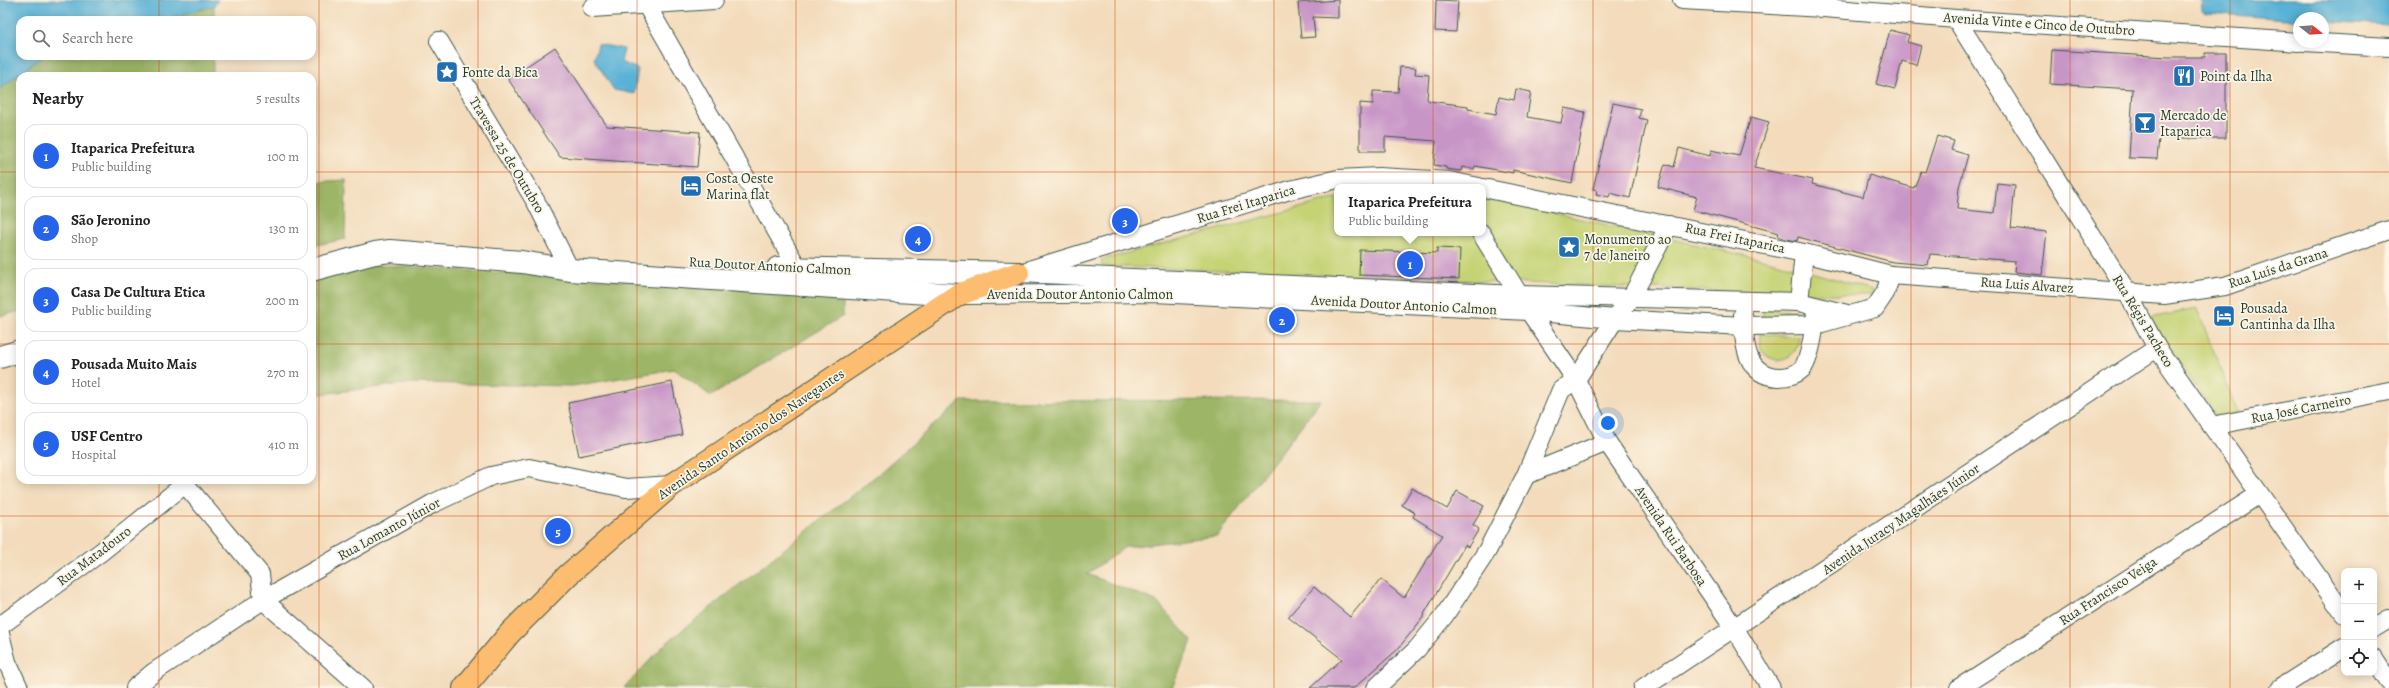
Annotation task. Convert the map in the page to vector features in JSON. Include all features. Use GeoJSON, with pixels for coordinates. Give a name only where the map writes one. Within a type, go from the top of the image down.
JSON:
{"type":"FeatureCollection","features":[{"type":"Feature","properties":{"kind":"main road","name":"Avenida Santo Antônio dos Navegantes"},"geometry":{"type":"LineString","coordinates":[[464,688],[510,633],[568,575],[672,485],[958,295],[1018,273]]}},
{"type":"Feature","properties":{"kind":"street"},"geometry":{"type":"LineString","coordinates":[[592,8],[647,6],[714,0]]}},
{"type":"Feature","properties":{"kind":"street","name":"Avenida Vinte e Cinco de Outubro"},"geometry":{"type":"LineString","coordinates":[[1682,0],[1824,8],[1956,19],[2293,42]]}},
{"type":"Feature","properties":{"kind":"street"},"geometry":{"type":"LineString","coordinates":[[647,6],[803,277]]}},
{"type":"Feature","properties":{"kind":"street","name":"Rua Régis Pacheco"},"geometry":{"type":"LineString","coordinates":[[1956,19],[2127,292],[2157,348],[2258,495],[2341,610]]}},
{"type":"Feature","properties":{"kind":"street","name":"Travessa 25 de Outubro"},"geometry":{"type":"LineString","coordinates":[[439,41],[536,202],[566,263]]}},
{"type":"Feature","properties":{"kind":"street"},"geometry":{"type":"LineString","coordinates":[[2329,43],[2389,47]]}},
{"type":"Feature","properties":{"kind":"street","name":"Rua Frei Itaparica"},"geometry":{"type":"LineString","coordinates":[[1018,273],[1290,190],[1338,179],[1379,177],[1451,184]]}},
{"type":"Feature","properties":{"kind":"street","name":"Rua Frei Itaparica"},"geometry":{"type":"LineString","coordinates":[[1486,189],[1804,253],[1891,275]]}},
{"type":"Feature","properties":{"kind":"street"},"geometry":{"type":"LineString","coordinates":[[1376,688],[1417,649],[1444,616],[1487,551],[1526,475],[1561,390],[1576,380],[1615,319],[1631,298],[1669,225]]}},
{"type":"Feature","properties":{"kind":"street","name":"Rua Luís da Grana"},"geometry":{"type":"LineString","coordinates":[[2164,295],[2225,286],[2389,230]]}},
{"type":"Feature","properties":{"kind":"street","name":"Avenida Rui Barbosa"},"geometry":{"type":"LineString","coordinates":[[1483,236],[1528,311],[1576,380],[1607,442],[1735,629],[1771,688]]}},
{"type":"Feature","properties":{"kind":"street","name":"Rua Doutor Antonio Calmon"},"geometry":{"type":"LineString","coordinates":[[316,269],[375,253],[390,252],[522,262],[566,263],[803,277],[958,295]]}},
{"type":"Feature","properties":{"kind":"street"},"geometry":{"type":"LineString","coordinates":[[1798,302],[1804,253]]}},
{"type":"Feature","properties":{"kind":"street","name":"Rua Doutor Antonio Calmon"},"geometry":{"type":"LineString","coordinates":[[803,277],[1018,273]]}},
{"type":"Feature","properties":{"kind":"street","name":"Avenida Doutor Antonio Calmon"},"geometry":{"type":"LineString","coordinates":[[1018,273],[1155,286],[1292,291],[1798,302],[1848,314]]}},
{"type":"Feature","properties":{"kind":"street","name":"Rua Luis Alvarez"},"geometry":{"type":"LineString","coordinates":[[1891,275],[2164,295]]}},
{"type":"Feature","properties":{"kind":"street","name":"Avenida Doutor Antonio Calmon"},"geometry":{"type":"LineString","coordinates":[[1292,291],[1615,319],[1744,326],[1815,325],[1848,314],[1875,308],[1885,293],[1891,275]]}},
{"type":"Feature","properties":{"kind":"street","name":"Avenida Doutor Antonio Calmon"},"geometry":{"type":"LineString","coordinates":[[958,295],[1155,286]]}},
{"type":"Feature","properties":{"kind":"street"},"geometry":{"type":"LineString","coordinates":[[1743,301],[1746,355],[1751,362],[1769,376],[1782,377],[1796,374],[1805,365],[1815,325],[1816,306]]}},
{"type":"Feature","properties":{"kind":"street","name":"Avenida Juracy Magalhães Júnior"},"geometry":{"type":"LineString","coordinates":[[1643,688],[1735,629],[2157,348]]}},
{"type":"Feature","properties":{"kind":"street"},"geometry":{"type":"LineString","coordinates":[[0,357],[16,352]]}},
{"type":"Feature","properties":{"kind":"street","name":"Rua José Carneiro"},"geometry":{"type":"LineString","coordinates":[[2212,426],[2389,391]]}},
{"type":"Feature","properties":{"kind":"street"},"geometry":{"type":"LineString","coordinates":[[1526,475],[1607,442]]}},
{"type":"Feature","properties":{"kind":"street","name":"Rua Lomanto Júnior"},"geometry":{"type":"LineString","coordinates":[[136,688],[154,672],[262,600],[432,504],[490,476],[529,468],[626,488],[672,485]]}},
{"type":"Feature","properties":{"kind":"street","name":"Rua Matadouro"},"geometry":{"type":"LineString","coordinates":[[0,626],[101,552],[185,484],[260,574],[262,600]]}},
{"type":"Feature","properties":{"kind":"street","name":"Rua Francisco Veiga"},"geometry":{"type":"LineString","coordinates":[[1959,688],[2258,495]]}},
{"type":"Feature","properties":{"kind":"street"},"geometry":{"type":"LineString","coordinates":[[262,600],[363,688]]}},
{"type":"Feature","properties":{"kind":"street"},"geometry":{"type":"LineString","coordinates":[[2377,626],[2389,619]]}},
{"type":"Feature","properties":{"kind":"street"},"geometry":{"type":"LineString","coordinates":[[0,634],[6,662],[19,688]]}},
{"type":"Feature","properties":{"kind":"street"},"geometry":{"type":"LineString","coordinates":[[2280,688],[2341,649]]}},
{"type":"Feature","properties":{"kind":"street"},"geometry":{"type":"LineString","coordinates":[[2377,664],[2389,682]]}},
{"type":"Feature","properties":{"kind":"green space"},"geometry":{"type":"Polygon","coordinates":[[[214,6],[214,16],[177,16],[214,6]]]}},
{"type":"Feature","properties":{"kind":"green space"},"geometry":{"type":"Polygon","coordinates":[[[38,60],[213,60],[213,72],[22,72],[38,60]]]}},
{"type":"Feature","properties":{"kind":"green space"},"geometry":{"type":"Polygon","coordinates":[[[16,77],[16,312],[0,316],[0,89],[16,77]]]}},
{"type":"Feature","properties":{"kind":"green space"},"geometry":{"type":"Polygon","coordinates":[[[346,180],[345,239],[316,245],[316,182],[346,180]]]}},
{"type":"Feature","properties":{"kind":"green space"},"geometry":{"type":"Polygon","coordinates":[[[1486,198],[1779,263],[1873,290],[1872,295],[1772,293],[1102,266],[1101,260],[1334,199],[1334,236],[1486,236],[1486,198]]]}},
{"type":"Feature","properties":{"kind":"green space"},"geometry":{"type":"Polygon","coordinates":[[[366,264],[843,295],[843,316],[711,396],[674,369],[573,386],[413,383],[316,395],[316,278],[366,264]]]}},
{"type":"Feature","properties":{"kind":"green space"},"geometry":{"type":"Polygon","coordinates":[[[1764,309],[1795,311],[1798,317],[1762,317],[1764,309]]]}},
{"type":"Feature","properties":{"kind":"green space"},"geometry":{"type":"Polygon","coordinates":[[[2197,309],[2238,413],[2218,419],[2149,318],[2197,309]]]}},
{"type":"Feature","properties":{"kind":"green space"},"geometry":{"type":"Polygon","coordinates":[[[1760,334],[1799,337],[1797,346],[1793,353],[1786,358],[1777,360],[1768,357],[1762,352],[1760,334]]]}},
{"type":"Feature","properties":{"kind":"green space"},"geometry":{"type":"Polygon","coordinates":[[[1321,400],[1217,536],[1125,547],[1087,574],[1156,601],[1192,641],[1172,688],[624,688],[665,644],[877,475],[961,401],[1321,400]]]}},
{"type":"Feature","properties":{"kind":"water"},"geometry":{"type":"Polygon","coordinates":[[[0,0],[218,0],[214,6],[177,16],[16,16],[16,60],[38,60],[22,72],[16,72],[16,77],[0,89],[0,0]]]}},
{"type":"Feature","properties":{"kind":"water"},"geometry":{"type":"Polygon","coordinates":[[[2201,0],[2389,0],[2389,25],[2329,21],[2329,12],[2293,12],[2293,20],[2207,13],[2202,10],[2201,0]]]}},
{"type":"Feature","properties":{"kind":"water"},"geometry":{"type":"Polygon","coordinates":[[[598,44],[624,49],[621,62],[638,69],[634,94],[614,90],[594,59],[598,44]]]}},
{"type":"Feature","properties":{"kind":"building"},"geometry":{"type":"Polygon","coordinates":[[[1338,0],[1338,18],[1313,17],[1315,37],[1301,38],[1298,3],[1338,0]]]}},
{"type":"Feature","properties":{"kind":"building"},"geometry":{"type":"Polygon","coordinates":[[[1436,0],[1458,1],[1456,32],[1435,31],[1436,0]]]}},
{"type":"Feature","properties":{"kind":"building"},"geometry":{"type":"Polygon","coordinates":[[[1890,30],[1909,35],[1907,42],[1921,46],[1916,65],[1902,61],[1895,89],[1876,84],[1890,30]]]}},
{"type":"Feature","properties":{"kind":"building"},"geometry":{"type":"Polygon","coordinates":[[[555,47],[607,126],[700,132],[697,167],[560,157],[508,79],[555,47]]]}},
{"type":"Feature","properties":{"kind":"building"},"geometry":{"type":"Polygon","coordinates":[[[2052,50],[2168,57],[2205,57],[2205,53],[2226,53],[2226,138],[2159,138],[2157,159],[2129,158],[2133,89],[2050,84],[2052,50]]]}},
{"type":"Feature","properties":{"kind":"building"},"geometry":{"type":"Polygon","coordinates":[[[1400,67],[1416,68],[1415,74],[1429,75],[1427,99],[1429,101],[1468,106],[1468,109],[1496,114],[1499,97],[1514,100],[1516,89],[1531,92],[1527,117],[1561,123],[1564,108],[1585,112],[1572,183],[1513,170],[1513,173],[1475,166],[1474,169],[1462,167],[1461,171],[1446,169],[1446,167],[1434,165],[1436,141],[1385,137],[1385,151],[1360,151],[1360,103],[1373,104],[1373,91],[1398,92],[1400,67]]]}},
{"type":"Feature","properties":{"kind":"building"},"geometry":{"type":"Polygon","coordinates":[[[1613,103],[1641,109],[1639,118],[1647,120],[1630,198],[1610,193],[1609,197],[1596,194],[1597,190],[1593,189],[1613,103]]]}},
{"type":"Feature","properties":{"kind":"building"},"geometry":{"type":"Polygon","coordinates":[[[1751,117],[1769,122],[1754,168],[1813,180],[1812,184],[1863,197],[1869,175],[1914,188],[1921,171],[1925,172],[1937,136],[1954,141],[1951,150],[1968,155],[1959,187],[1957,209],[1994,213],[1997,183],[2015,185],[2011,228],[2047,232],[2042,275],[2014,272],[2015,261],[1930,254],[1928,265],[1893,262],[1798,237],[1797,241],[1786,239],[1778,236],[1779,233],[1693,210],[1697,197],[1658,187],[1665,164],[1674,167],[1679,148],[1710,156],[1711,150],[1739,156],[1751,117]]]}},
{"type":"Feature","properties":{"kind":"building"},"geometry":{"type":"Polygon","coordinates":[[[1437,248],[1460,249],[1459,279],[1359,275],[1360,250],[1437,253],[1437,248]]]}},
{"type":"Feature","properties":{"kind":"building"},"geometry":{"type":"Polygon","coordinates":[[[672,382],[682,435],[579,456],[568,403],[672,382]]]}},
{"type":"Feature","properties":{"kind":"building"},"geometry":{"type":"Polygon","coordinates":[[[1412,488],[1447,509],[1457,491],[1484,506],[1473,525],[1479,529],[1468,547],[1465,545],[1424,614],[1425,615],[1397,650],[1354,688],[1310,688],[1342,659],[1288,617],[1314,587],[1350,617],[1381,579],[1404,598],[1442,535],[1413,517],[1415,513],[1402,505],[1412,488]]]}},
{"type":"Feature","properties":{"kind":"place","name":"Fonte da Bica"},"geometry":{"type":"Point","coordinates":[447,72]}},
{"type":"Feature","properties":{"kind":"place","name":"Point da Ilha"},"geometry":{"type":"Point","coordinates":[2184,76]}},
{"type":"Feature","properties":{"kind":"place","name":"Mercado de Itaparica"},"geometry":{"type":"Point","coordinates":[2145,123]}},
{"type":"Feature","properties":{"kind":"place","name":"Costa Oeste Marina flat"},"geometry":{"type":"Point","coordinates":[691,186]}},
{"type":"Feature","properties":{"kind":"place","name":"Casa De Cultura Etica"},"geometry":{"type":"Point","coordinates":[1125,221]}},
{"type":"Feature","properties":{"kind":"place","name":"Pousada Muito Mais"},"geometry":{"type":"Point","coordinates":[918,239]}},
{"type":"Feature","properties":{"kind":"place","name":"Monumento ao 7 de Janeiro"},"geometry":{"type":"Point","coordinates":[1569,247]}},
{"type":"Feature","properties":{"kind":"place","name":"Itaparica Prefeitura"},"geometry":{"type":"Point","coordinates":[1410,264]}},
{"type":"Feature","properties":{"kind":"place","name":"Pousada Cantinha da Ilha"},"geometry":{"type":"Point","coordinates":[2224,316]}},
{"type":"Feature","properties":{"kind":"place","name":"São Jeronino"},"geometry":{"type":"Point","coordinates":[1282,320]}},
{"type":"Feature","properties":{"kind":"place","name":"USF Centro"},"geometry":{"type":"Point","coordinates":[558,531]}}]}
